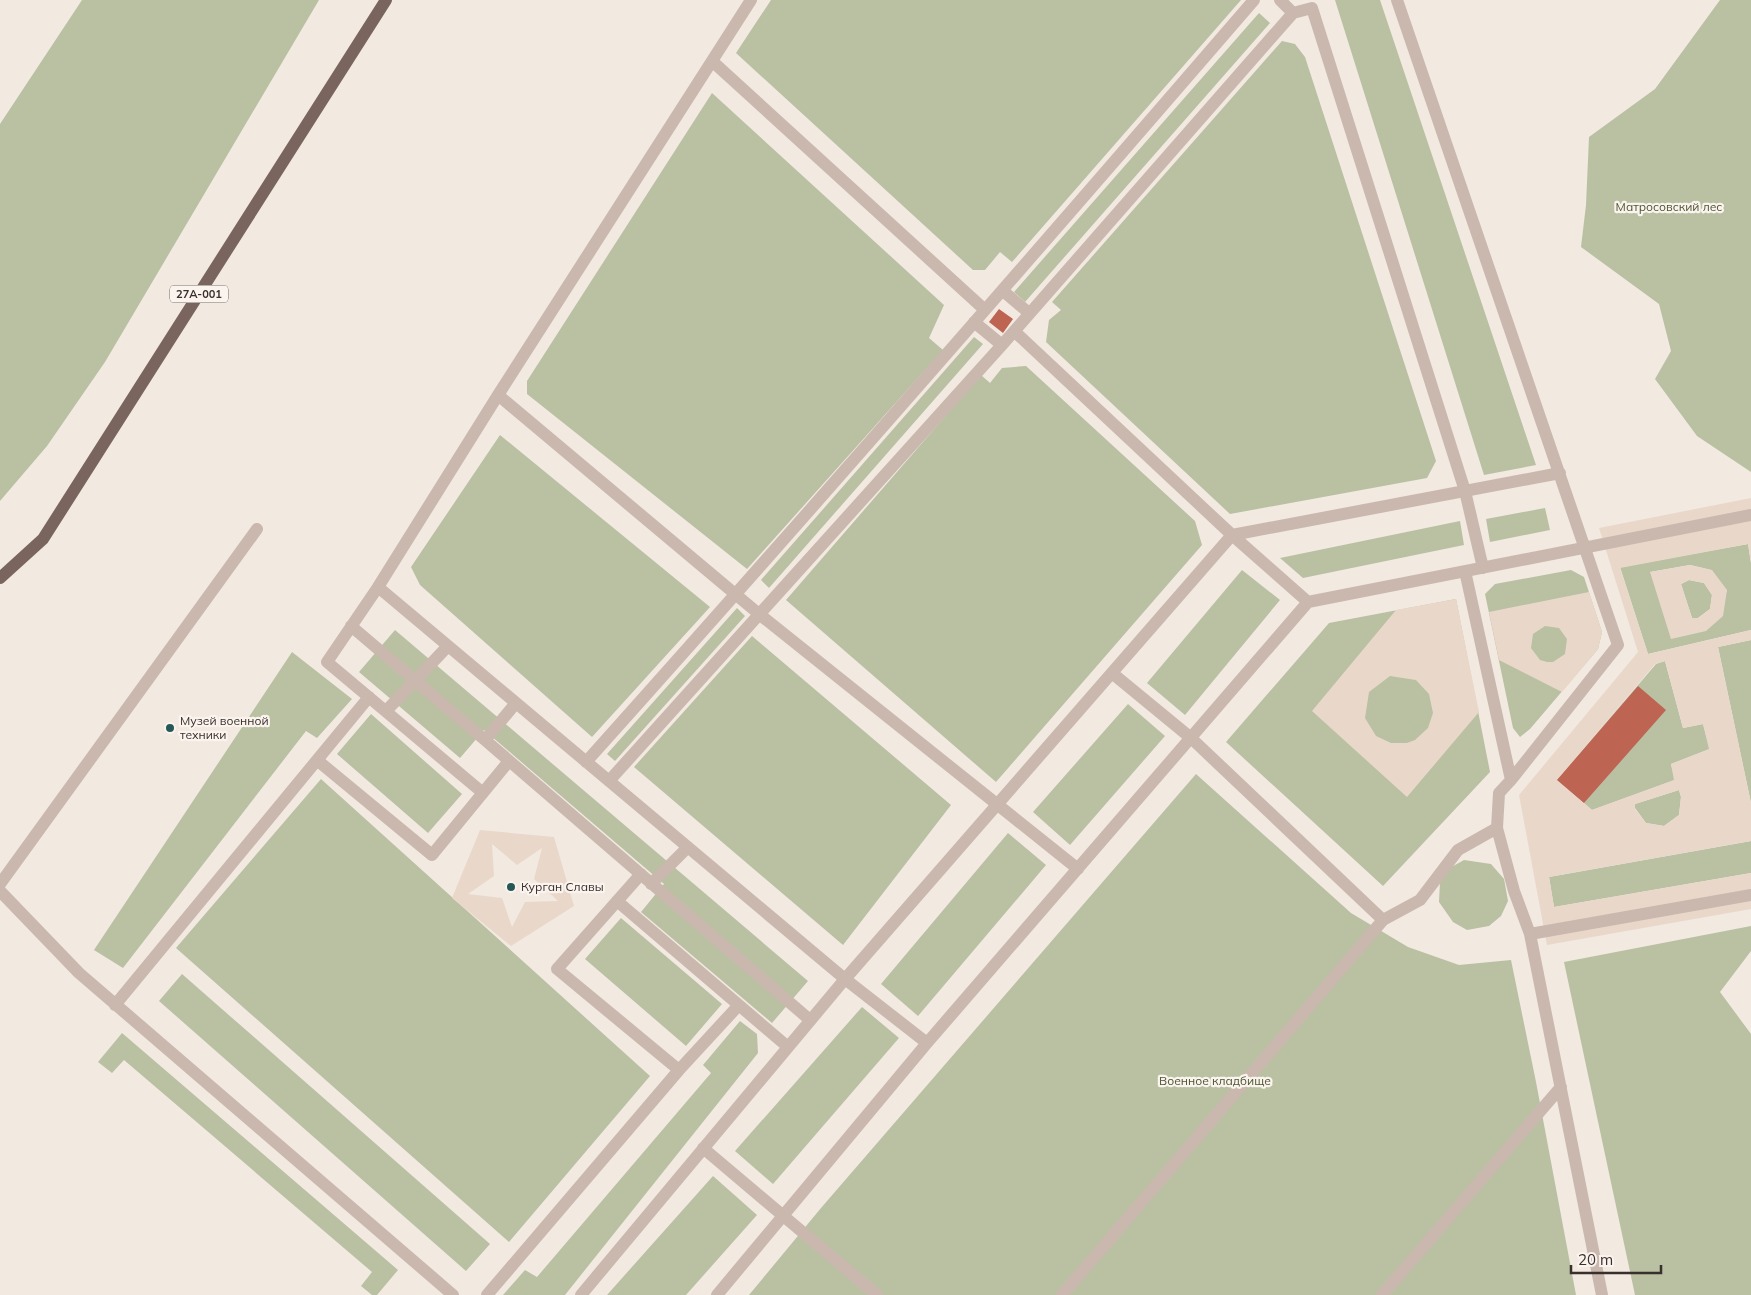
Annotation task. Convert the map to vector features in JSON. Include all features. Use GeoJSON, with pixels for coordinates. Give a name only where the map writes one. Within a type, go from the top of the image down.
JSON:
{"type":"FeatureCollection","features":[{"type":"Feature","properties":{"kind":"main road","name":"27А-001"},"geometry":{"type":"LineString","coordinates":[[0,578],[43,539],[386,0]]}},
{"type":"Feature","properties":{"kind":"lane"},"geometry":{"type":"LineString","coordinates":[[482,793],[328,662],[750,0]]}},
{"type":"Feature","properties":{"kind":"lane"},"geometry":{"type":"LineString","coordinates":[[586,762],[736,595],[1003,291],[1254,0]]}},
{"type":"Feature","properties":{"kind":"lane"},"geometry":{"type":"LineString","coordinates":[[1280,0],[1293,13]]}},
{"type":"Feature","properties":{"kind":"lane"},"geometry":{"type":"LineString","coordinates":[[1397,0],[1618,645],[1511,780],[1499,792],[1497,828],[1514,891],[1530,934],[1602,1295]]}},
{"type":"Feature","properties":{"kind":"lane"},"geometry":{"type":"LineString","coordinates":[[609,781],[1002,345],[1293,13],[1312,8],[1465,491],[1483,568]]}},
{"type":"Feature","properties":{"kind":"lane"},"geometry":{"type":"LineString","coordinates":[[712,61],[985,310]]}},
{"type":"Feature","properties":{"kind":"lane"},"geometry":{"type":"LineString","coordinates":[[1003,291],[1029,314]]}},
{"type":"Feature","properties":{"kind":"lane"},"geometry":{"type":"LineString","coordinates":[[974,322],[1002,345]]}},
{"type":"Feature","properties":{"kind":"lane"},"geometry":{"type":"LineString","coordinates":[[1014,331],[1232,534],[1308,602]]}},
{"type":"Feature","properties":{"kind":"lane"},"geometry":{"type":"LineString","coordinates":[[498,395],[759,614],[1078,869]]}},
{"type":"Feature","properties":{"kind":"lane"},"geometry":{"type":"LineString","coordinates":[[581,1295],[845,979],[1232,534],[1560,473]]}},
{"type":"Feature","properties":{"kind":"lane"},"geometry":{"type":"LineString","coordinates":[[717,1295],[927,1043],[1308,602],[1751,514]]}},
{"type":"Feature","properties":{"kind":"lane"},"geometry":{"type":"LineString","coordinates":[[0,884],[257,529]]}},
{"type":"Feature","properties":{"kind":"lane"},"geometry":{"type":"LineString","coordinates":[[1465,571],[1511,780]]}},
{"type":"Feature","properties":{"kind":"lane"},"geometry":{"type":"LineString","coordinates":[[378,586],[845,979],[927,1043]]}},
{"type":"Feature","properties":{"kind":"lane"},"geometry":{"type":"LineString","coordinates":[[351,626],[810,1020]]}},
{"type":"Feature","properties":{"kind":"lane"},"geometry":{"type":"LineString","coordinates":[[386,711],[448,646]]}},
{"type":"Feature","properties":{"kind":"lane"},"geometry":{"type":"LineString","coordinates":[[1112,673],[1191,738],[1383,920]]}},
{"type":"Feature","properties":{"kind":"lane"},"geometry":{"type":"LineString","coordinates":[[115,1005],[369,696]]}},
{"type":"Feature","properties":{"kind":"lane"},"geometry":{"type":"LineString","coordinates":[[485,740],[516,703]]}},
{"type":"Feature","properties":{"kind":"lane"},"geometry":{"type":"LineString","coordinates":[[317,760],[432,855],[509,761]]}},
{"type":"Feature","properties":{"kind":"lane"},"geometry":{"type":"LineString","coordinates":[[1062,1295],[1383,920],[1420,900],[1458,850],[1497,828]]}},
{"type":"Feature","properties":{"kind":"lane"},"geometry":{"type":"LineString","coordinates":[[651,884],[688,847]]}},
{"type":"Feature","properties":{"kind":"lane"},"geometry":{"type":"LineString","coordinates":[[641,874],[557,969],[679,1070]]}},
{"type":"Feature","properties":{"kind":"lane"},"geometry":{"type":"LineString","coordinates":[[0,891],[79,973],[453,1295]]}},
{"type":"Feature","properties":{"kind":"lane"},"geometry":{"type":"LineString","coordinates":[[1530,934],[1751,895]]}},
{"type":"Feature","properties":{"kind":"lane"},"geometry":{"type":"LineString","coordinates":[[617,901],[788,1047]]}},
{"type":"Feature","properties":{"kind":"lane"},"geometry":{"type":"LineString","coordinates":[[487,1295],[679,1070],[738,1006]]}},
{"type":"Feature","properties":{"kind":"lane"},"geometry":{"type":"LineString","coordinates":[[1382,1295],[1561,1087]]}},
{"type":"Feature","properties":{"kind":"lane"},"geometry":{"type":"LineString","coordinates":[[703,1148],[878,1295]]}},
{"type":"Feature","properties":{"kind":"green space"},"geometry":{"type":"Polygon","coordinates":[[[82,0],[319,0],[105,362],[47,446],[0,501],[0,124],[82,0]]]}},
{"type":"Feature","properties":{"kind":"green space"},"geometry":{"type":"Polygon","coordinates":[[[771,0],[1241,0],[1012,262],[1000,252],[985,270],[973,270],[736,53],[771,0]]]}},
{"type":"Feature","properties":{"kind":"green space"},"geometry":{"type":"Polygon","coordinates":[[[1335,0],[1380,0],[1536,465],[1484,475],[1335,0]]]}},
{"type":"Feature","properties":{"kind":"green space","name":"Матросовский лес"},"geometry":{"type":"Polygon","coordinates":[[[1720,0],[1751,0],[1751,472],[1697,436],[1655,379],[1671,351],[1659,304],[1581,247],[1586,205],[1589,137],[1655,89],[1720,0]]]}},
{"type":"Feature","properties":{"kind":"green space"},"geometry":{"type":"Polygon","coordinates":[[[1259,13],[1270,23],[1025,302],[1014,292],[1259,13]]]}},
{"type":"Feature","properties":{"kind":"green space"},"geometry":{"type":"Polygon","coordinates":[[[1282,41],[1295,44],[1305,57],[1436,461],[1427,478],[1230,514],[1046,342],[1049,320],[1061,310],[1052,302],[1282,41]]]}},
{"type":"Feature","properties":{"kind":"green space"},"geometry":{"type":"Polygon","coordinates":[[[712,93],[944,305],[929,338],[943,350],[747,569],[527,394],[527,381],[712,93]]]}},
{"type":"Feature","properties":{"kind":"green space"},"geometry":{"type":"Polygon","coordinates":[[[974,337],[983,344],[769,588],[761,580],[974,337]]]}},
{"type":"Feature","properties":{"kind":"green space"},"geometry":{"type":"Polygon","coordinates":[[[1026,366],[1195,521],[1202,545],[996,782],[786,600],[981,375],[990,383],[1002,368],[1026,366]]]}},
{"type":"Feature","properties":{"kind":"green space"},"geometry":{"type":"Polygon","coordinates":[[[500,435],[710,607],[592,737],[420,585],[411,567],[500,435]]]}},
{"type":"Feature","properties":{"kind":"green space"},"geometry":{"type":"Polygon","coordinates":[[[1545,508],[1550,530],[1490,542],[1486,519],[1545,508]]]}},
{"type":"Feature","properties":{"kind":"green space"},"geometry":{"type":"Polygon","coordinates":[[[1460,521],[1464,545],[1303,578],[1280,558],[1460,521]]]}},
{"type":"Feature","properties":{"kind":"green space"},"geometry":{"type":"Polygon","coordinates":[[[1748,544],[1751,563],[1751,630],[1648,654],[1620,567],[1748,544]],[[1690,565],[1650,572],[1702,632],[1727,591],[1711,570],[1690,565]]]}},
{"type":"Feature","properties":{"kind":"green space"},"geometry":{"type":"Polygon","coordinates":[[[1242,570],[1280,600],[1185,715],[1147,683],[1242,570]]]}},
{"type":"Feature","properties":{"kind":"green space"},"geometry":{"type":"Polygon","coordinates":[[[1571,570],[1584,577],[1602,632],[1598,649],[1530,729],[1520,737],[1513,728],[1485,594],[1495,584],[1571,570]]]}},
{"type":"Feature","properties":{"kind":"green space"},"geometry":{"type":"Polygon","coordinates":[[[1689,580],[1704,583],[1712,595],[1710,609],[1698,618],[1692,618],[1681,584],[1689,580]]]}},
{"type":"Feature","properties":{"kind":"green space"},"geometry":{"type":"Polygon","coordinates":[[[1456,599],[1490,772],[1383,886],[1226,742],[1329,623],[1456,599]]]}},
{"type":"Feature","properties":{"kind":"green space"},"geometry":{"type":"Polygon","coordinates":[[[737,608],[745,616],[615,761],[607,754],[737,608]]]}},
{"type":"Feature","properties":{"kind":"green space"},"geometry":{"type":"Polygon","coordinates":[[[395,630],[808,981],[772,1023],[641,912],[664,884],[484,730],[460,758],[359,672],[395,630]]]}},
{"type":"Feature","properties":{"kind":"green space"},"geometry":{"type":"Polygon","coordinates":[[[752,636],[951,805],[843,945],[634,767],[752,636]]]}},
{"type":"Feature","properties":{"kind":"green space"},"geometry":{"type":"Polygon","coordinates":[[[1751,640],[1751,803],[1718,647],[1751,640]]]}},
{"type":"Feature","properties":{"kind":"green space"},"geometry":{"type":"Polygon","coordinates":[[[292,652],[352,699],[317,738],[306,731],[123,968],[94,950],[292,652]]]}},
{"type":"Feature","properties":{"kind":"green space"},"geometry":{"type":"Polygon","coordinates":[[[1665,661],[1683,728],[1703,724],[1710,749],[1671,764],[1675,780],[1592,810],[1557,780],[1656,664],[1665,661]]]}},
{"type":"Feature","properties":{"kind":"green space"},"geometry":{"type":"Polygon","coordinates":[[[1128,704],[1165,736],[1070,845],[1033,812],[1128,704]]]}},
{"type":"Feature","properties":{"kind":"green space"},"geometry":{"type":"Polygon","coordinates":[[[371,714],[462,794],[428,833],[337,754],[371,714]]]}},
{"type":"Feature","properties":{"kind":"green space","name":"Военное кладбище"},"geometry":{"type":"Polygon","coordinates":[[[1196,774],[1351,913],[1408,947],[1459,965],[1511,960],[1576,1295],[749,1295],[821,1208],[1196,774]]]}},
{"type":"Feature","properties":{"kind":"green space"},"geometry":{"type":"Polygon","coordinates":[[[321,779],[650,1076],[509,1242],[176,948],[321,779]]]}},
{"type":"Feature","properties":{"kind":"green space"},"geometry":{"type":"Polygon","coordinates":[[[1679,790],[1681,797],[1679,815],[1664,826],[1646,823],[1635,808],[1635,804],[1679,790]]]}},
{"type":"Feature","properties":{"kind":"green space"},"geometry":{"type":"Polygon","coordinates":[[[1008,833],[1046,865],[918,1016],[881,984],[1008,833]]]}},
{"type":"Feature","properties":{"kind":"green space"},"geometry":{"type":"Polygon","coordinates":[[[1751,841],[1751,873],[1554,907],[1549,877],[1751,841]]]}},
{"type":"Feature","properties":{"kind":"green space"},"geometry":{"type":"Polygon","coordinates":[[[1464,860],[1491,864],[1504,879],[1508,901],[1501,916],[1489,926],[1467,930],[1453,922],[1439,902],[1440,882],[1448,869],[1464,860]]]}},
{"type":"Feature","properties":{"kind":"green space"},"geometry":{"type":"Polygon","coordinates":[[[621,918],[722,1004],[686,1046],[585,959],[621,918]]]}},
{"type":"Feature","properties":{"kind":"green space"},"geometry":{"type":"Polygon","coordinates":[[[1751,926],[1751,951],[1720,992],[1751,1034],[1751,1295],[1635,1295],[1564,962],[1751,926]]]}},
{"type":"Feature","properties":{"kind":"green space"},"geometry":{"type":"Polygon","coordinates":[[[182,974],[490,1244],[466,1271],[159,1001],[182,974]]]}},
{"type":"Feature","properties":{"kind":"green space"},"geometry":{"type":"Polygon","coordinates":[[[862,1007],[899,1038],[773,1184],[735,1151],[862,1007]]]}},
{"type":"Feature","properties":{"kind":"green space"},"geometry":{"type":"Polygon","coordinates":[[[740,1021],[757,1034],[758,1053],[565,1295],[503,1295],[525,1270],[537,1277],[711,1073],[703,1065],[740,1021]]]}},
{"type":"Feature","properties":{"kind":"green space"},"geometry":{"type":"Polygon","coordinates":[[[122,1033],[398,1270],[377,1295],[372,1295],[361,1286],[372,1272],[124,1060],[112,1073],[98,1062],[122,1033]]]}},
{"type":"Feature","properties":{"kind":"green space"},"geometry":{"type":"Polygon","coordinates":[[[713,1176],[757,1215],[686,1295],[607,1295],[713,1176]]]}},
{"type":"Feature","properties":{"kind":"shaded area"},"geometry":{"type":"Polygon","coordinates":[[[1751,498],[1751,563],[1748,544],[1620,568],[1648,654],[1751,630],[1751,640],[1718,647],[1751,803],[1751,841],[1549,877],[1554,907],[1751,873],[1751,909],[1547,945],[1519,795],[1638,652],[1599,528],[1751,498]],[[1665,661],[1655,664],[1557,780],[1592,810],[1674,780],[1671,764],[1709,749],[1703,724],[1683,728],[1665,661]],[[1679,790],[1635,804],[1635,809],[1646,823],[1664,826],[1679,815],[1681,797],[1679,790]]]}},
{"type":"Feature","properties":{"kind":"shaded area"},"geometry":{"type":"Polygon","coordinates":[[[1690,565],[1712,570],[1727,590],[1723,616],[1706,631],[1671,639],[1650,572],[1690,565]],[[1689,580],[1681,584],[1692,618],[1698,618],[1710,609],[1712,595],[1704,583],[1689,580]]]}},
{"type":"Feature","properties":{"kind":"shaded area"},"geometry":{"type":"Polygon","coordinates":[[[1589,592],[1602,632],[1598,649],[1562,692],[1499,660],[1489,612],[1589,592]],[[1545,626],[1533,634],[1531,648],[1540,660],[1553,662],[1565,654],[1567,639],[1559,628],[1545,626]]]}},
{"type":"Feature","properties":{"kind":"shaded area"},"geometry":{"type":"Polygon","coordinates":[[[1456,599],[1479,712],[1407,797],[1312,711],[1396,610],[1456,599]],[[1390,676],[1369,692],[1365,718],[1376,736],[1391,743],[1407,743],[1415,740],[1428,728],[1433,713],[1429,694],[1416,680],[1390,676]]]}},
{"type":"Feature","properties":{"kind":"shaded area"},"geometry":{"type":"Polygon","coordinates":[[[480,830],[554,837],[574,906],[511,946],[452,898],[480,830]],[[492,844],[494,876],[468,894],[502,898],[512,927],[525,902],[558,901],[534,879],[542,848],[517,865],[492,844]]]}},
{"type":"Feature","properties":{"kind":"building"},"geometry":{"type":"Polygon","coordinates":[[[999,309],[1013,319],[1003,333],[989,322],[999,309]]]}},
{"type":"Feature","properties":{"kind":"building"},"geometry":{"type":"Polygon","coordinates":[[[1638,686],[1666,710],[1584,803],[1557,780],[1638,686]]]}},
{"type":"Feature","properties":{"kind":"place","name":"Музей военной техники"},"geometry":{"type":"Point","coordinates":[170,728]}},
{"type":"Feature","properties":{"kind":"place","name":"Курган Славы"},"geometry":{"type":"Point","coordinates":[511,887]}}]}
